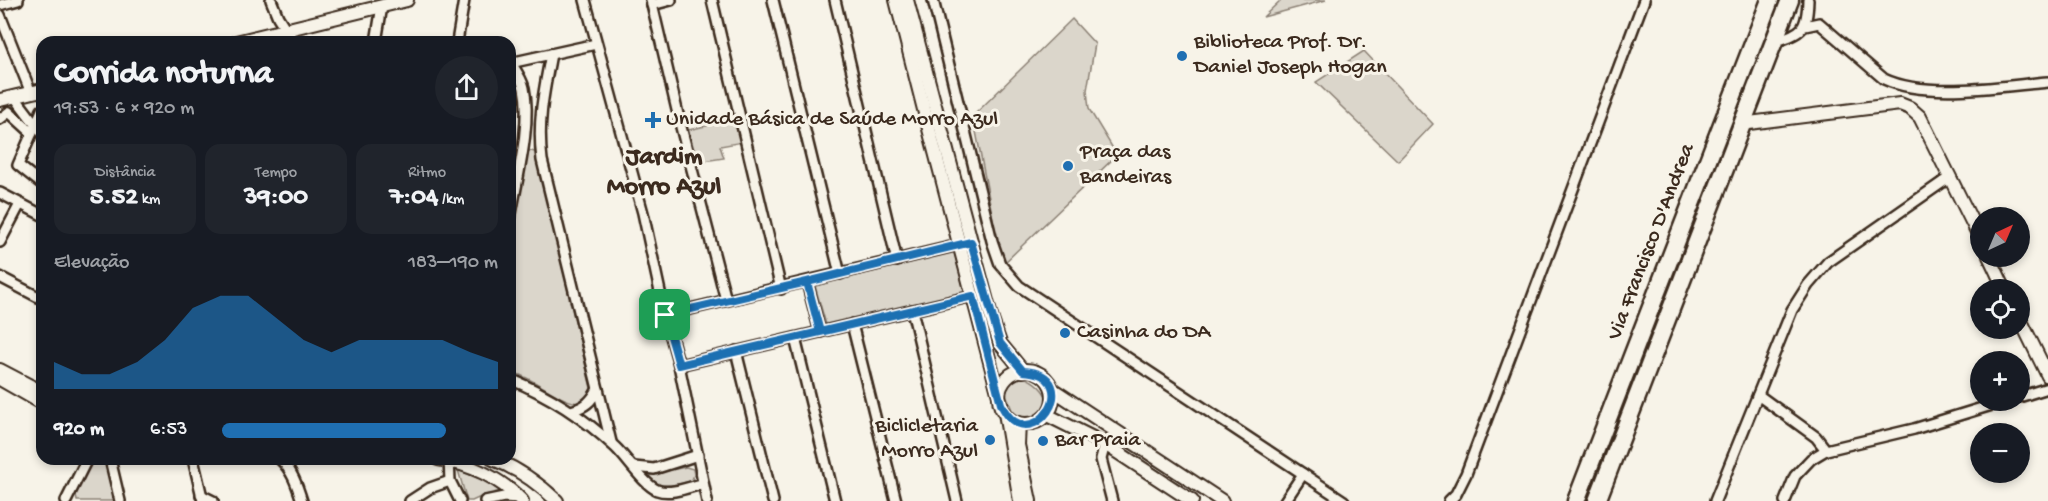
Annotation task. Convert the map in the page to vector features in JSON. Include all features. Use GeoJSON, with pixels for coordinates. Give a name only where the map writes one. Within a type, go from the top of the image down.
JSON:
{"type":"FeatureCollection","features":[{"type":"Feature","properties":{"kind":"highway","name":"Via Francisco D'Andrea"},"geometry":{"type":"LineString","coordinates":[[1576,501],[1770,0]]}},
{"type":"Feature","properties":{"kind":"highway","name":"Via Francisco D'Andrea"},"geometry":{"type":"LineString","coordinates":[[1597,501],[1790,0]]}},
{"type":"Feature","properties":{"kind":"street"},"geometry":{"type":"LineString","coordinates":[[0,5],[18,0]]}},
{"type":"Feature","properties":{"kind":"street"},"geometry":{"type":"LineString","coordinates":[[271,0],[290,36]]}},
{"type":"Feature","properties":{"kind":"street"},"geometry":{"type":"LineString","coordinates":[[261,36],[407,0]]}},
{"type":"Feature","properties":{"kind":"street"},"geometry":{"type":"LineString","coordinates":[[458,36],[464,0]]}},
{"type":"Feature","properties":{"kind":"street"},"geometry":{"type":"LineString","coordinates":[[585,0],[643,213],[665,315],[679,365],[707,501]]}},
{"type":"Feature","properties":{"kind":"street"},"geometry":{"type":"LineString","coordinates":[[670,0],[651,2],[726,300]]}},
{"type":"Feature","properties":{"kind":"street"},"geometry":{"type":"LineString","coordinates":[[712,0],[781,289]]}},
{"type":"Feature","properties":{"kind":"street"},"geometry":{"type":"LineString","coordinates":[[772,0],[840,274]]}},
{"type":"Feature","properties":{"kind":"street"},"geometry":{"type":"LineString","coordinates":[[835,0],[897,261]]}},
{"type":"Feature","properties":{"kind":"street"},"geometry":{"type":"LineString","coordinates":[[896,0],[938,167],[1000,343],[1023,371]]}},
{"type":"Feature","properties":{"kind":"street"},"geometry":{"type":"LineString","coordinates":[[907,0],[966,244],[973,296],[1003,409],[1011,419],[1019,423],[1034,423],[1047,415],[1052,407],[1052,389]]}},
{"type":"Feature","properties":{"kind":"street"},"geometry":{"type":"LineString","coordinates":[[933,0],[992,242],[1000,264],[1019,286],[1344,501]]}},
{"type":"Feature","properties":{"kind":"street"},"geometry":{"type":"LineString","coordinates":[[1449,501],[1456,494],[1466,474],[1644,0]]}},
{"type":"Feature","properties":{"kind":"street"},"geometry":{"type":"LineString","coordinates":[[1774,42],[1796,34],[1805,26],[1808,18],[1808,0]]}},
{"type":"Feature","properties":{"kind":"street"},"geometry":{"type":"LineString","coordinates":[[377,36],[382,6]]}},
{"type":"Feature","properties":{"kind":"street"},"geometry":{"type":"LineString","coordinates":[[0,15],[36,91],[7,100]]}},
{"type":"Feature","properties":{"kind":"street"},"geometry":{"type":"LineString","coordinates":[[1805,26],[1819,23],[1884,79],[1893,83],[1946,90],[2048,82]]}},
{"type":"Feature","properties":{"kind":"street"},"geometry":{"type":"LineString","coordinates":[[516,62],[596,44]]}},
{"type":"Feature","properties":{"kind":"street"},"geometry":{"type":"LineString","coordinates":[[551,54],[541,109],[539,135],[542,160],[610,442]]}},
{"type":"Feature","properties":{"kind":"street"},"geometry":{"type":"LineString","coordinates":[[516,71],[524,89],[524,135],[516,176]]}},
{"type":"Feature","properties":{"kind":"street"},"geometry":{"type":"LineString","coordinates":[[7,100],[36,108]]}},
{"type":"Feature","properties":{"kind":"street"},"geometry":{"type":"LineString","coordinates":[[7,100],[36,129]]}},
{"type":"Feature","properties":{"kind":"street"},"geometry":{"type":"LineString","coordinates":[[1741,124],[1900,104],[1910,108],[1920,117],[1970,218]]}},
{"type":"Feature","properties":{"kind":"street"},"geometry":{"type":"LineString","coordinates":[[0,119],[9,112],[36,129]]}},
{"type":"Feature","properties":{"kind":"street"},"geometry":{"type":"LineString","coordinates":[[36,132],[18,165],[36,179]]}},
{"type":"Feature","properties":{"kind":"street"},"geometry":{"type":"LineString","coordinates":[[524,135],[539,135]]}},
{"type":"Feature","properties":{"kind":"street"},"geometry":{"type":"LineString","coordinates":[[1715,501],[1792,310],[1808,285],[1828,262],[1950,177]]}},
{"type":"Feature","properties":{"kind":"street"},"geometry":{"type":"LineString","coordinates":[[0,193],[36,212]]}},
{"type":"Feature","properties":{"kind":"street"},"geometry":{"type":"LineString","coordinates":[[0,242],[20,204]]}},
{"type":"Feature","properties":{"kind":"street"},"geometry":{"type":"LineString","coordinates":[[665,315],[966,244]]}},
{"type":"Feature","properties":{"kind":"street"},"geometry":{"type":"LineString","coordinates":[[0,277],[36,296]]}},
{"type":"Feature","properties":{"kind":"street"},"geometry":{"type":"LineString","coordinates":[[807,282],[820,332]]}},
{"type":"Feature","properties":{"kind":"street"},"geometry":{"type":"LineString","coordinates":[[679,365],[973,296],[981,299],[992,320]]}},
{"type":"Feature","properties":{"kind":"street"},"geometry":{"type":"LineString","coordinates":[[912,310],[957,501]]}},
{"type":"Feature","properties":{"kind":"street"},"geometry":{"type":"LineString","coordinates":[[852,324],[896,501]]}},
{"type":"Feature","properties":{"kind":"street"},"geometry":{"type":"LineString","coordinates":[[795,338],[835,501]]}},
{"type":"Feature","properties":{"kind":"street"},"geometry":{"type":"LineString","coordinates":[[2030,339],[2048,376]]}},
{"type":"Feature","properties":{"kind":"street"},"geometry":{"type":"LineString","coordinates":[[736,351],[773,501]]}},
{"type":"Feature","properties":{"kind":"street"},"geometry":{"type":"LineString","coordinates":[[0,370],[36,389]]}},
{"type":"Feature","properties":{"kind":"street"},"geometry":{"type":"LineString","coordinates":[[1020,501],[1000,395],[1007,379],[1023,371],[1032,371],[1041,375],[1052,389],[1222,501]]}},
{"type":"Feature","properties":{"kind":"street"},"geometry":{"type":"LineString","coordinates":[[0,380],[36,400]]}},
{"type":"Feature","properties":{"kind":"street"},"geometry":{"type":"LineString","coordinates":[[516,382],[534,389],[571,411],[610,442],[647,483],[657,490],[669,492],[702,484]]}},
{"type":"Feature","properties":{"kind":"street"},"geometry":{"type":"LineString","coordinates":[[2030,394],[2048,388]]}},
{"type":"Feature","properties":{"kind":"street"},"geometry":{"type":"LineString","coordinates":[[571,411],[583,408],[598,389]]}},
{"type":"Feature","properties":{"kind":"street"},"geometry":{"type":"LineString","coordinates":[[1758,395],[1816,437],[1826,450]]}},
{"type":"Feature","properties":{"kind":"street"},"geometry":{"type":"LineString","coordinates":[[1785,501],[1795,476],[1811,459],[1826,450],[1914,429],[1972,411]]}},
{"type":"Feature","properties":{"kind":"street"},"geometry":{"type":"LineString","coordinates":[[1047,415],[1105,444],[1192,501]]}},
{"type":"Feature","properties":{"kind":"street"},"geometry":{"type":"LineString","coordinates":[[1019,423],[1018,445],[1030,501]]}},
{"type":"Feature","properties":{"kind":"street"},"geometry":{"type":"LineString","coordinates":[[1105,444],[1101,459],[1112,501]]}},
{"type":"Feature","properties":{"kind":"street"},"geometry":{"type":"LineString","coordinates":[[634,467],[654,469],[698,455]]}},
{"type":"Feature","properties":{"kind":"street"},"geometry":{"type":"LineString","coordinates":[[66,501],[84,465]]}},
{"type":"Feature","properties":{"kind":"street"},"geometry":{"type":"LineString","coordinates":[[111,465],[120,501]]}},
{"type":"Feature","properties":{"kind":"street"},"geometry":{"type":"LineString","coordinates":[[194,465],[202,498],[213,501]]}},
{"type":"Feature","properties":{"kind":"street"},"geometry":{"type":"LineString","coordinates":[[286,465],[297,482],[302,501]]}},
{"type":"Feature","properties":{"kind":"street"},"geometry":{"type":"LineString","coordinates":[[450,465],[497,480],[520,499]]}},
{"type":"Feature","properties":{"kind":"street"},"geometry":{"type":"LineString","coordinates":[[411,501],[430,488],[450,465]]}},
{"type":"Feature","properties":{"kind":"street"},"geometry":{"type":"LineString","coordinates":[[450,465],[460,501]]}},
{"type":"Feature","properties":{"kind":"street"},"geometry":{"type":"LineString","coordinates":[[508,465],[557,501]]}},
{"type":"Feature","properties":{"kind":"street"},"geometry":{"type":"LineString","coordinates":[[1285,501],[1303,474]]}},
{"type":"Feature","properties":{"kind":"street"},"geometry":{"type":"LineString","coordinates":[[485,501],[504,497],[520,499]]}},
{"type":"Feature","properties":{"kind":"shaded area"},"geometry":{"type":"Polygon","coordinates":[[[1281,0],[1326,0],[1263,17],[1281,0]]]}},
{"type":"Feature","properties":{"kind":"shaded area"},"geometry":{"type":"Polygon","coordinates":[[[1072,19],[1095,44],[1087,90],[1089,109],[1117,155],[1002,265],[973,116],[1072,19]]]}},
{"type":"Feature","properties":{"kind":"shaded area"},"geometry":{"type":"Polygon","coordinates":[[[1364,51],[1433,124],[1398,161],[1316,82],[1364,51]]]}},
{"type":"Feature","properties":{"kind":"shaded area"},"geometry":{"type":"Polygon","coordinates":[[[737,119],[743,142],[720,146],[724,158],[698,162],[688,130],[737,119]]]}},
{"type":"Feature","properties":{"kind":"shaded area"},"geometry":{"type":"Polygon","coordinates":[[[526,150],[535,152],[591,388],[587,397],[578,403],[569,401],[528,378],[516,374],[516,220],[526,150]]]}},
{"type":"Feature","properties":{"kind":"shaded area"},"geometry":{"type":"Polygon","coordinates":[[[954,252],[966,296],[827,328],[815,286],[954,252]]]}},
{"type":"Feature","properties":{"kind":"shaded area"},"geometry":{"type":"Polygon","coordinates":[[[1016,376],[1031,380],[1045,395],[1048,400],[1042,416],[1032,419],[1019,417],[1012,410],[1005,391],[1009,381],[1016,376]]]}},
{"type":"Feature","properties":{"kind":"shaded area"},"geometry":{"type":"Polygon","coordinates":[[[90,465],[108,465],[115,501],[77,501],[75,490],[90,465]]]}},
{"type":"Feature","properties":{"kind":"shaded area"},"geometry":{"type":"Polygon","coordinates":[[[686,467],[693,469],[694,475],[691,481],[678,484],[662,485],[646,475],[686,467]]]}},
{"type":"Feature","properties":{"kind":"shaded area"},"geometry":{"type":"Polygon","coordinates":[[[458,470],[483,480],[501,492],[467,501],[458,470]]]}},
{"type":"Feature","properties":{"kind":"place","name":"Biblioteca Prof. Dr. Daniel Joseph Hogan"},"geometry":{"type":"Point","coordinates":[1182,56]}},
{"type":"Feature","properties":{"kind":"place","name":"Unidade Básica de Saúde Morro Azul"},"geometry":{"type":"Point","coordinates":[653,120]}},
{"type":"Feature","properties":{"kind":"place","name":"Praça das Bandeiras"},"geometry":{"type":"Point","coordinates":[1068,166]}},
{"type":"Feature","properties":{"kind":"place","name":"Casinha do DA"},"geometry":{"type":"Point","coordinates":[1065,333]}},
{"type":"Feature","properties":{"kind":"place","name":"Biclicletaria Morro Azul"},"geometry":{"type":"Point","coordinates":[990,440]}},
{"type":"Feature","properties":{"kind":"place","name":"Bar Praia"},"geometry":{"type":"Point","coordinates":[1043,441]}},
{"type":"Feature","properties":{"kind":"district","name":"Jardim Morro Azul"},"geometry":{"type":"Point","coordinates":[664,173]}},
{"type":"Feature","properties":{"kind":"route"},"geometry":{"type":"LineString","coordinates":[[665,315],[679,365],[795,338],[820,332],[807,282],[971,242],[1000,343],[1023,371],[1032,371],[1047,381],[1052,389],[1052,407],[1041,420],[1027,424],[1011,419],[1005,413],[973,296],[820,332],[807,282],[665,315]]}}]}
